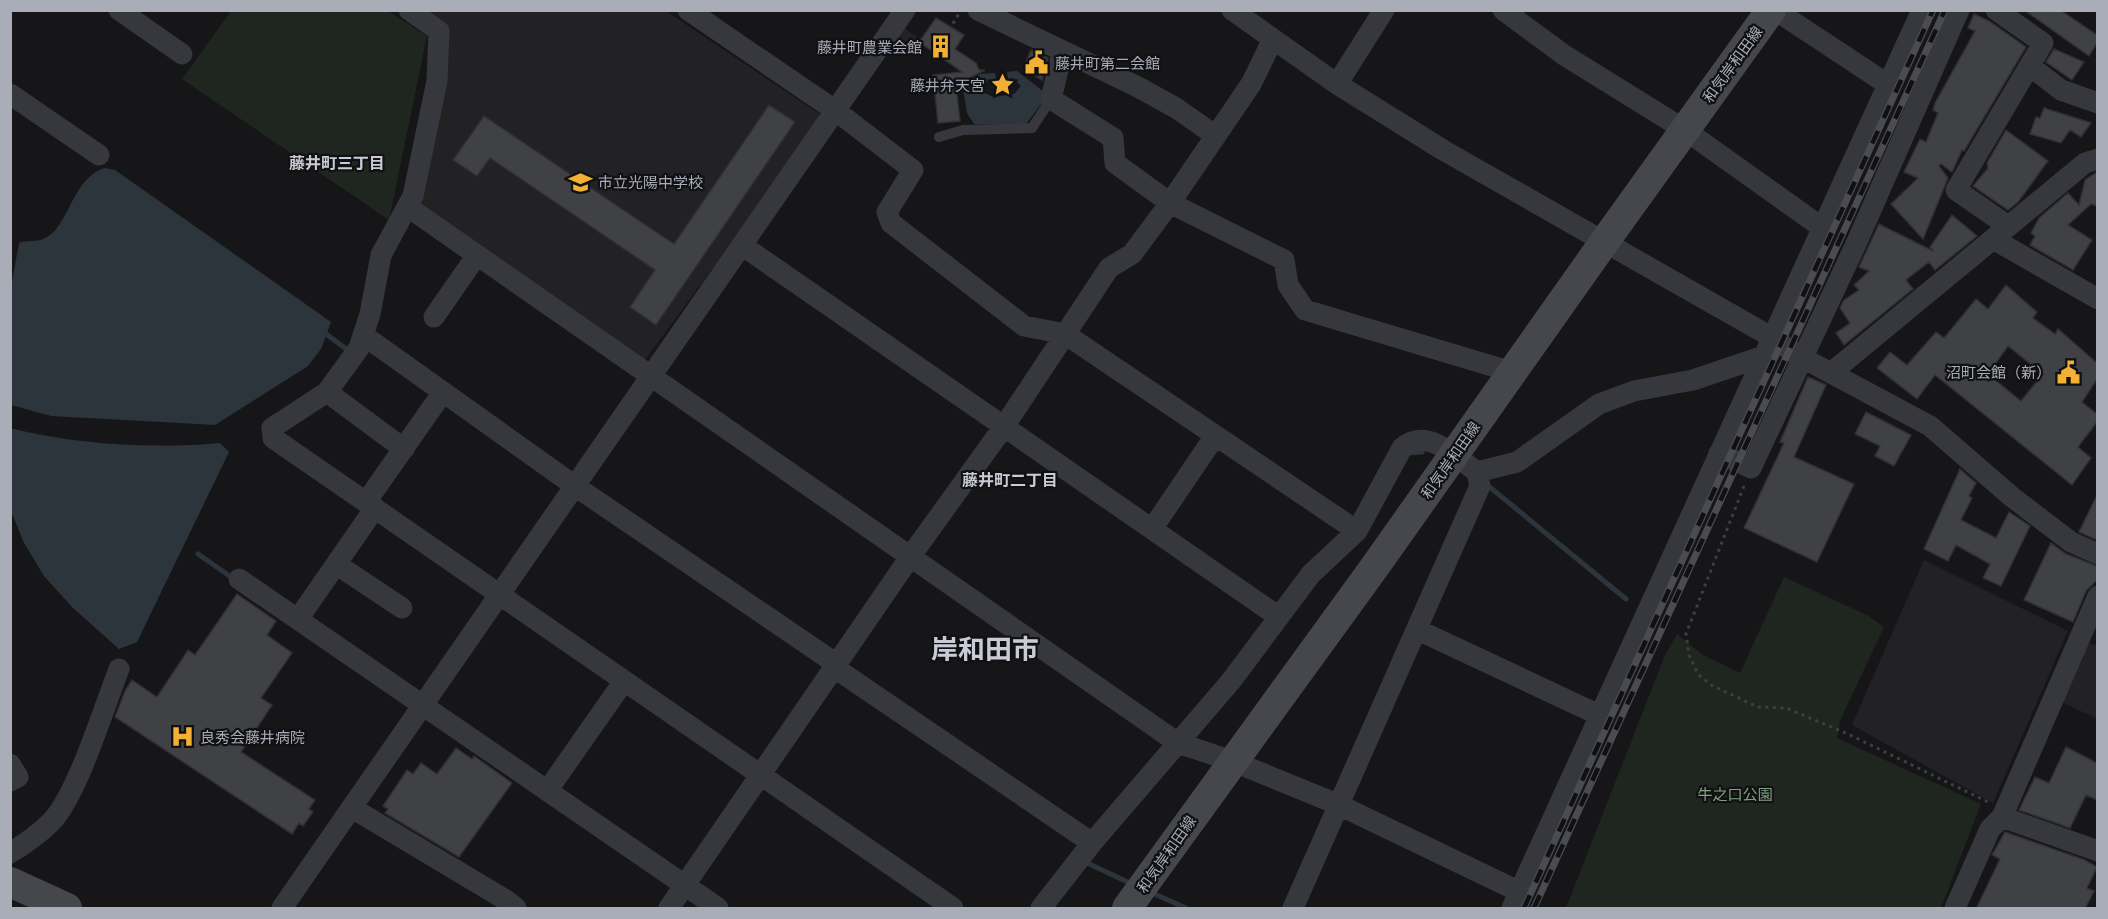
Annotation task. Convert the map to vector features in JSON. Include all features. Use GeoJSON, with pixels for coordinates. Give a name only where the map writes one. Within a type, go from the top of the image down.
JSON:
{"type":"FeatureCollection","features":[{"type":"Feature","properties":{"kind":"main road","name":"和気岸和田線"},"geometry":{"type":"LineString","coordinates":[[1127,909],[1232,761],[1466,464],[1512,372],[1771,10]]}},
{"type":"Feature","properties":{"kind":"main road"},"geometry":{"type":"LineString","coordinates":[[10,882],[68,909]]}},
{"type":"Feature","properties":{"kind":"street"},"geometry":{"type":"LineString","coordinates":[[119,10],[182,54]]}},
{"type":"Feature","properties":{"kind":"street"},"geometry":{"type":"LineString","coordinates":[[409,10],[439,31],[437,81],[413,196],[381,255],[363,335],[347,367],[327,392],[272,428],[273,438],[953,909]]}},
{"type":"Feature","properties":{"kind":"street"},"geometry":{"type":"LineString","coordinates":[[688,10],[837,111],[913,170],[887,212],[891,223],[1024,326],[1065,334],[1356,531]]}},
{"type":"Feature","properties":{"kind":"street"},"geometry":{"type":"LineString","coordinates":[[282,909],[905,10]]}},
{"type":"Feature","properties":{"kind":"street"},"geometry":{"type":"LineString","coordinates":[[978,10],[1062,53],[1136,86],[1176,108],[1216,136]]}},
{"type":"Feature","properties":{"kind":"street"},"geometry":{"type":"LineString","coordinates":[[1232,10],[1337,84],[1443,150],[1605,241],[1768,346],[1801,357],[1832,372],[1930,426],[2012,497],[2071,542],[2097,554]]}},
{"type":"Feature","properties":{"kind":"street"},"geometry":{"type":"LineString","coordinates":[[1337,84],[1384,10]]}},
{"type":"Feature","properties":{"kind":"street"},"geometry":{"type":"LineString","coordinates":[[1503,10],[1564,55],[1685,130],[1824,229]]}},
{"type":"Feature","properties":{"kind":"street"},"geometry":{"type":"LineString","coordinates":[[1775,10],[1887,84]]}},
{"type":"Feature","properties":{"kind":"street"},"geometry":{"type":"LineString","coordinates":[[408,207],[1178,743],[1232,761],[1337,804],[1516,900],[1922,10]]}},
{"type":"Feature","properties":{"kind":"street"},"geometry":{"type":"LineString","coordinates":[[1719,453],[1751,468],[1801,357],[1856,244],[1959,10]]}},
{"type":"Feature","properties":{"kind":"street"},"geometry":{"type":"LineString","coordinates":[[1996,10],[2043,43],[1956,190],[2000,232],[2097,299]]}},
{"type":"Feature","properties":{"kind":"street"},"geometry":{"type":"LineString","coordinates":[[669,909],[910,557],[1005,425],[1109,268],[1132,254],[1170,203],[1251,84],[1273,39]]}},
{"type":"Feature","properties":{"kind":"street"},"geometry":{"type":"LineString","coordinates":[[1062,53],[1051,99],[1113,138],[1115,163],[1170,203],[1284,260],[1288,285],[1305,310],[1512,372]]}},
{"type":"Feature","properties":{"kind":"street"},"geometry":{"type":"LineString","coordinates":[[2030,66],[2061,90],[2097,103]]}},
{"type":"Feature","properties":{"kind":"street"},"geometry":{"type":"LineString","coordinates":[[10,94],[99,155]]}},
{"type":"Feature","properties":{"kind":"street"},"geometry":{"type":"LineString","coordinates":[[1832,372],[2085,163],[2097,159]]}},
{"type":"Feature","properties":{"kind":"street"},"geometry":{"type":"LineString","coordinates":[[743,246],[1005,425],[1279,617]]}},
{"type":"Feature","properties":{"kind":"street"},"geometry":{"type":"LineString","coordinates":[[434,317],[477,255]]}},
{"type":"Feature","properties":{"kind":"street"},"geometry":{"type":"LineString","coordinates":[[363,335],[575,486],[1092,843]]}},
{"type":"Feature","properties":{"kind":"street"},"geometry":{"type":"LineString","coordinates":[[1466,464],[1517,462],[1599,404],[1634,391],[1693,380],[1768,346]]}},
{"type":"Feature","properties":{"kind":"street"},"geometry":{"type":"LineString","coordinates":[[327,392],[404,449]]}},
{"type":"Feature","properties":{"kind":"street"},"geometry":{"type":"LineString","coordinates":[[298,619],[336,564],[404,449],[443,392]]}},
{"type":"Feature","properties":{"kind":"street"},"geometry":{"type":"LineString","coordinates":[[1152,528],[1215,436]]}},
{"type":"Feature","properties":{"kind":"street"},"geometry":{"type":"LineString","coordinates":[[1041,909],[1092,843],[1231,681],[1311,574],[1356,531],[1397,456],[1409,442],[1429,440],[1466,464],[1480,486],[1418,630],[1337,804],[1293,909]]}},
{"type":"Feature","properties":{"kind":"street"},"geometry":{"type":"LineString","coordinates":[[336,564],[402,608]]}},
{"type":"Feature","properties":{"kind":"street"},"geometry":{"type":"LineString","coordinates":[[238,579],[718,909]]}},
{"type":"Feature","properties":{"kind":"street"},"geometry":{"type":"LineString","coordinates":[[1955,909],[1990,829],[2002,817],[2091,632],[2097,596]]}},
{"type":"Feature","properties":{"kind":"street"},"geometry":{"type":"LineString","coordinates":[[1418,630],[1599,716]]}},
{"type":"Feature","properties":{"kind":"street"},"geometry":{"type":"LineString","coordinates":[[10,853],[27,843],[53,821],[69,796],[119,669]]}},
{"type":"Feature","properties":{"kind":"street"},"geometry":{"type":"LineString","coordinates":[[547,790],[624,681]]}},
{"type":"Feature","properties":{"kind":"street"},"geometry":{"type":"LineString","coordinates":[[10,764],[18,777],[10,781]]}},
{"type":"Feature","properties":{"kind":"street"},"geometry":{"type":"LineString","coordinates":[[352,808],[506,900],[516,909]]}},
{"type":"Feature","properties":{"kind":"street"},"geometry":{"type":"LineString","coordinates":[[2002,817],[2097,851]]}},
{"type":"Feature","properties":{"kind":"lane"},"geometry":{"type":"LineString","coordinates":[[939,137],[963,130],[1032,128],[1051,99]]}},
{"type":"Feature","properties":{"kind":"path"},"geometry":{"type":"LineString","coordinates":[[949,30],[961,10]]}},
{"type":"Feature","properties":{"kind":"path"},"geometry":{"type":"LineString","coordinates":[[1747,479],[1686,634],[1689,656],[1698,674],[1711,684],[1758,707],[1786,708],[1848,734],[1990,804],[2002,817]]}},
{"type":"Feature","properties":{"kind":"shaded area"},"geometry":{"type":"Polygon","coordinates":[[[428,11],[666,11],[824,117],[645,360],[420,205],[433,136],[428,11]]]}},
{"type":"Feature","properties":{"kind":"shaded area"},"geometry":{"type":"Polygon","coordinates":[[[904,28],[917,37],[910,47],[896,38],[904,28]]]}},
{"type":"Feature","properties":{"kind":"shaded area"},"geometry":{"type":"Polygon","coordinates":[[[1017,71],[1048,95],[1026,124],[974,124],[967,113],[962,83],[981,74],[995,73],[996,80],[986,82],[982,92],[994,97],[1014,94],[1021,86],[1013,78],[1008,79],[1007,72],[1017,71]]]}},
{"type":"Feature","properties":{"kind":"shaded area"},"geometry":{"type":"Polygon","coordinates":[[[104,168],[115,170],[331,322],[321,349],[308,366],[215,425],[51,416],[11,405],[11,287],[19,243],[40,240],[51,234],[84,183],[104,168]]]}},
{"type":"Feature","properties":{"kind":"shaded area"},"geometry":{"type":"Polygon","coordinates":[[[10,428],[35,434],[115,444],[168,446],[220,443],[229,452],[137,642],[119,649],[73,608],[44,576],[24,543],[11,511],[10,428]]]}},
{"type":"Feature","properties":{"kind":"shaded area"},"geometry":{"type":"Polygon","coordinates":[[[1924,560],[2068,631],[1993,803],[1852,725],[1924,560]]]}},
{"type":"Feature","properties":{"kind":"shaded area"},"geometry":{"type":"Polygon","coordinates":[[[2088,642],[2097,646],[2097,719],[2060,701],[2088,642]]]}},
{"type":"Feature","properties":{"kind":"green space"},"geometry":{"type":"Polygon","coordinates":[[[231,11],[388,11],[427,36],[389,220],[182,79],[231,11]]]}},
{"type":"Feature","properties":{"kind":"green space","name":"牛之口公園"},"geometry":{"type":"Polygon","coordinates":[[[1784,577],[1867,615],[1884,627],[1840,721],[1837,738],[1981,804],[1941,908],[1566,908],[1665,655],[1677,634],[1703,655],[1740,673],[1784,577]]]}},
{"type":"Feature","properties":{"kind":"building"},"geometry":{"type":"Polygon","coordinates":[[[2024,10],[2060,10],[2097,35],[2097,43],[2089,56],[2024,10]]]}},
{"type":"Feature","properties":{"kind":"building"},"geometry":{"type":"Polygon","coordinates":[[[1974,14],[1989,21],[2026,47],[1964,151],[1962,150],[1952,172],[1941,164],[1939,166],[1948,178],[1923,239],[1891,204],[1918,178],[1904,172],[1920,139],[1926,142],[1938,113],[1933,110],[1935,103],[1975,31],[1968,28],[1974,14]]]}},
{"type":"Feature","properties":{"kind":"building"},"geometry":{"type":"Polygon","coordinates":[[[936,18],[964,35],[955,49],[976,63],[979,70],[985,70],[956,85],[960,121],[938,123],[933,75],[962,72],[919,42],[936,18]]]}},
{"type":"Feature","properties":{"kind":"building"},"geometry":{"type":"Polygon","coordinates":[[[2054,49],[2084,62],[2072,80],[2046,62],[2054,49]]]}},
{"type":"Feature","properties":{"kind":"building","name":"藤井町第二会館"},"geometry":{"type":"Polygon","coordinates":[[[1031,50],[1048,58],[1042,80],[1027,71],[1024,66],[1031,50]]]}},
{"type":"Feature","properties":{"kind":"building"},"geometry":{"type":"Polygon","coordinates":[[[769,105],[795,122],[656,325],[630,307],[655,270],[490,158],[477,176],[453,160],[484,116],[674,244],[769,105]]]}},
{"type":"Feature","properties":{"kind":"building"},"geometry":{"type":"Polygon","coordinates":[[[2044,108],[2091,123],[2081,137],[2070,130],[2061,143],[2030,134],[2036,117],[2040,118],[2044,108]]]}},
{"type":"Feature","properties":{"kind":"building"},"geometry":{"type":"Polygon","coordinates":[[[2006,130],[2048,161],[2018,202],[2008,210],[1973,186],[1988,168],[1987,163],[2006,130]]]}},
{"type":"Feature","properties":{"kind":"building"},"geometry":{"type":"Polygon","coordinates":[[[2097,172],[2097,206],[2091,204],[2068,225],[2092,240],[2073,270],[2030,245],[2035,236],[2031,233],[2039,218],[2068,193],[2079,205],[2085,180],[2097,172]]]}},
{"type":"Feature","properties":{"kind":"building"},"geometry":{"type":"Polygon","coordinates":[[[1952,215],[1977,236],[1935,270],[1929,262],[1906,280],[1913,289],[1844,345],[1836,333],[1850,323],[1840,308],[1844,300],[1859,290],[1854,285],[1869,271],[1859,267],[1879,224],[1933,251],[1930,247],[1952,215]]]}},
{"type":"Feature","properties":{"kind":"building"},"geometry":{"type":"Polygon","coordinates":[[[2006,285],[2037,312],[2033,318],[2055,334],[2058,329],[2097,363],[2097,379],[2082,402],[2097,414],[2097,422],[2078,447],[2091,458],[2072,485],[1935,375],[1917,399],[1877,368],[1890,352],[1907,365],[1936,332],[1944,338],[1976,299],[1988,309],[2006,285]],[[2008,346],[1988,374],[2021,401],[2043,374],[2008,346]]]}},
{"type":"Feature","properties":{"kind":"building"},"geometry":{"type":"Polygon","coordinates":[[[1808,377],[1826,385],[1794,457],[1854,484],[1817,562],[1744,528],[1784,443],[1780,442],[1808,377]]]}},
{"type":"Feature","properties":{"kind":"building"},"geometry":{"type":"Polygon","coordinates":[[[1866,412],[1911,435],[1894,466],[1875,456],[1880,446],[1855,434],[1866,412]]]}},
{"type":"Feature","properties":{"kind":"building"},"geometry":{"type":"Polygon","coordinates":[[[1960,469],[1976,483],[1969,496],[1972,498],[1961,520],[1996,538],[2009,512],[2030,526],[2001,586],[1983,578],[1990,564],[1956,545],[1948,561],[1924,549],[1960,469]]]}},
{"type":"Feature","properties":{"kind":"building"},"geometry":{"type":"Polygon","coordinates":[[[2097,495],[2097,540],[2079,532],[2097,495]]]}},
{"type":"Feature","properties":{"kind":"building"},"geometry":{"type":"Polygon","coordinates":[[[2051,543],[2066,554],[2097,566],[2097,580],[2086,591],[2073,622],[2024,600],[2051,543]]]}},
{"type":"Feature","properties":{"kind":"building"},"geometry":{"type":"Polygon","coordinates":[[[237,594],[276,621],[267,635],[292,653],[261,698],[272,705],[241,752],[315,800],[309,809],[313,812],[303,826],[299,823],[292,834],[115,717],[132,680],[157,697],[188,650],[195,655],[237,594]]]}},
{"type":"Feature","properties":{"kind":"building"},"geometry":{"type":"Polygon","coordinates":[[[2066,747],[2097,763],[2097,800],[2086,795],[2070,828],[2019,810],[2035,777],[2049,783],[2066,747]]]}},
{"type":"Feature","properties":{"kind":"building"},"geometry":{"type":"Polygon","coordinates":[[[456,748],[472,759],[474,756],[512,783],[459,857],[385,813],[388,809],[383,806],[407,770],[413,774],[421,763],[437,774],[456,748]]]}},
{"type":"Feature","properties":{"kind":"building"},"geometry":{"type":"Polygon","coordinates":[[[2005,832],[2085,860],[2097,867],[2087,888],[2094,891],[2085,909],[1976,909],[2000,859],[1992,855],[2005,832]]]}},
{"type":"Feature","properties":{"kind":"waterway"},"geometry":{"type":"LineString","coordinates":[[326,334],[349,351]]}},
{"type":"Feature","properties":{"kind":"waterway"},"geometry":{"type":"LineString","coordinates":[[1409,453],[1422,452]]}},
{"type":"Feature","properties":{"kind":"waterway"},"geometry":{"type":"LineString","coordinates":[[1486,484],[1626,599]]}},
{"type":"Feature","properties":{"kind":"waterway"},"geometry":{"type":"LineString","coordinates":[[198,554],[231,577]]}},
{"type":"Feature","properties":{"kind":"waterway"},"geometry":{"type":"LineString","coordinates":[[1085,862],[1130,883]]}},
{"type":"Feature","properties":{"kind":"waterway"},"geometry":{"type":"LineString","coordinates":[[1150,892],[1186,908]]}},
{"type":"Feature","properties":{"kind":"railway"},"geometry":{"type":"LineString","coordinates":[[1524,908],[1933,10]]}},
{"type":"Feature","properties":{"kind":"railway"},"geometry":{"type":"LineString","coordinates":[[1534,908],[1945,10]]}},
{"type":"Feature","properties":{"kind":"place","name":"藤井町農業会館"},"geometry":{"type":"Point","coordinates":[940,47]}},
{"type":"Feature","properties":{"kind":"place","name":"藤井町第二会館"},"geometry":{"type":"Point","coordinates":[1037,63]}},
{"type":"Feature","properties":{"kind":"place","name":"藤井弁天宮"},"geometry":{"type":"Point","coordinates":[1003,85]}},
{"type":"Feature","properties":{"kind":"place","name":"市立光陽中学校"},"geometry":{"type":"Point","coordinates":[580,182]}},
{"type":"Feature","properties":{"kind":"place","name":"沼町会館（新）"},"geometry":{"type":"Point","coordinates":[2069,372]}},
{"type":"Feature","properties":{"kind":"place","name":"良秀会藤井病院"},"geometry":{"type":"Point","coordinates":[182,737]}},
{"type":"Feature","properties":{"kind":"district","name":"藤井町三丁目"},"geometry":{"type":"Point","coordinates":[337,162]}},
{"type":"Feature","properties":{"kind":"district","name":"藤井町二丁目"},"geometry":{"type":"Point","coordinates":[1010,479]}},
{"type":"Feature","properties":{"kind":"district","name":"岸和田市"},"geometry":{"type":"Point","coordinates":[985,648]}}]}
